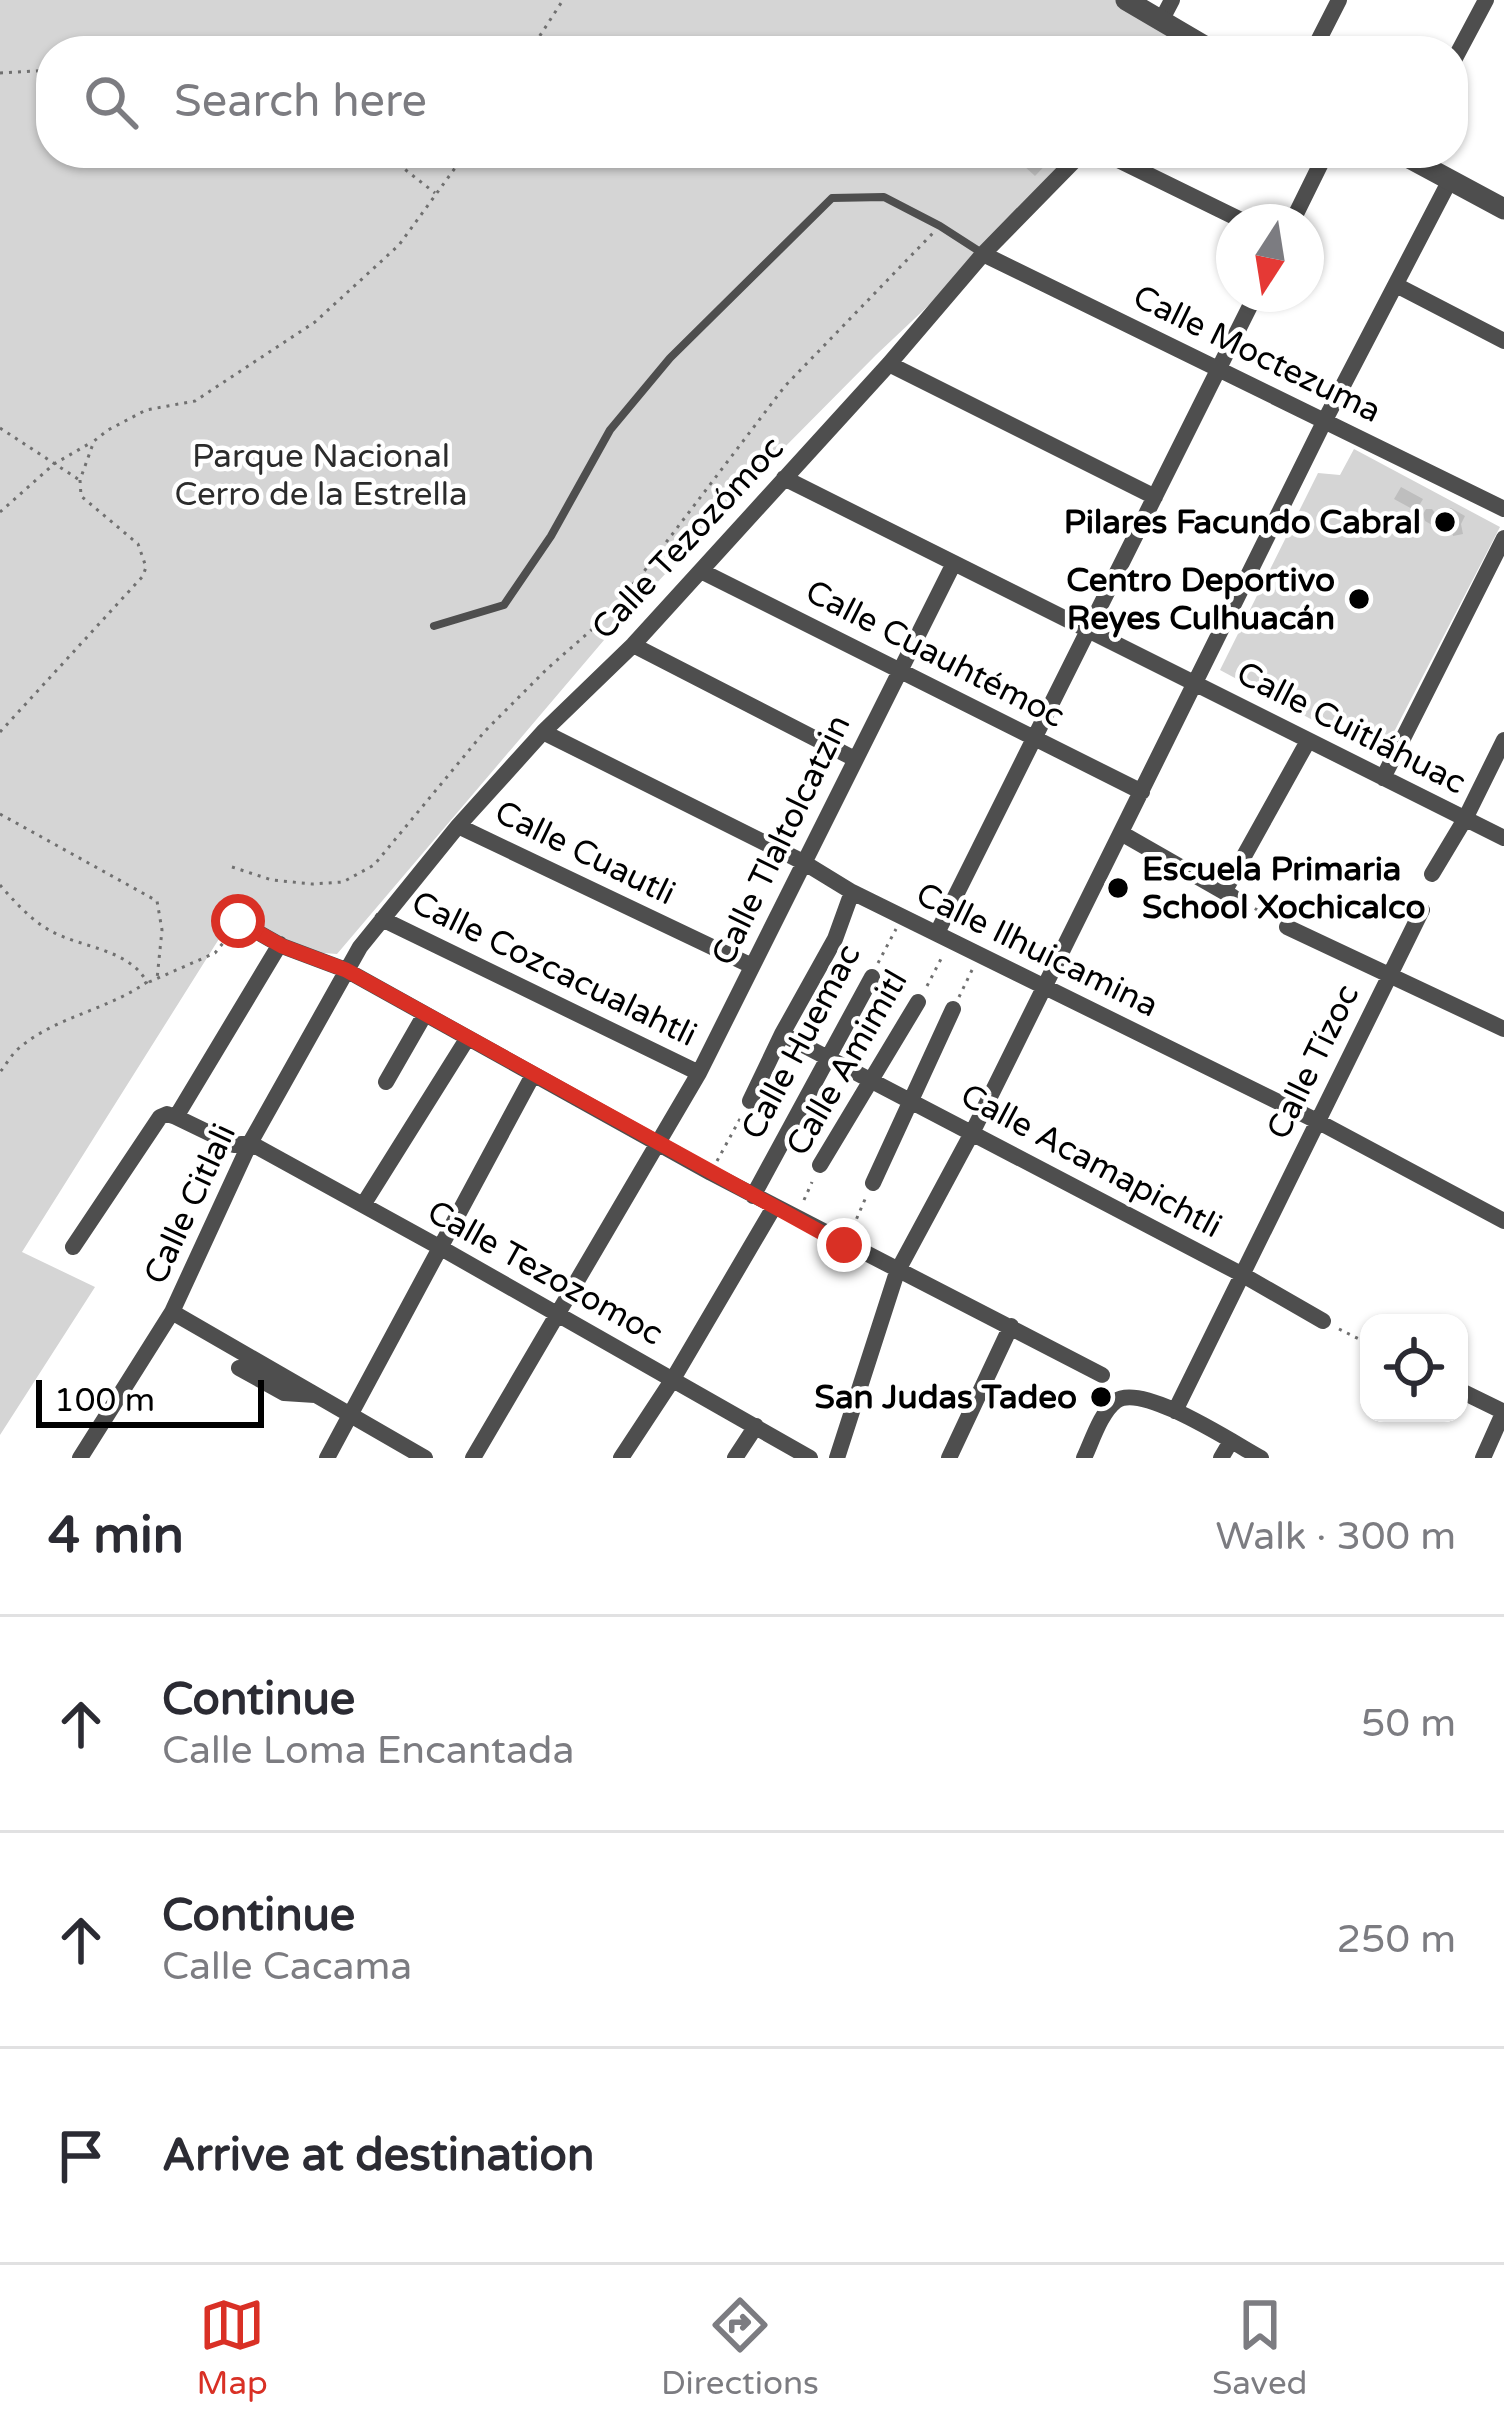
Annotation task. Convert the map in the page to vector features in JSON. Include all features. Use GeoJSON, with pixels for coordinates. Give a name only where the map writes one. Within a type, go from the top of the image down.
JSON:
{"type":"FeatureCollection","features":[{"type":"Feature","properties":{"kind":"street"},"geometry":{"type":"LineString","coordinates":[[1126,0],[1166,10]]}},
{"type":"Feature","properties":{"kind":"street"},"geometry":{"type":"LineString","coordinates":[[1321,36],[1339,0]]}},
{"type":"Feature","properties":{"kind":"street"},"geometry":{"type":"LineString","coordinates":[[1467,36],[1486,0]]}},
{"type":"Feature","properties":{"kind":"street","name":"Calle Tezozómoc"},"geometry":{"type":"LineString","coordinates":[[346,970],[458,826],[543,732],[633,645],[983,254],[1067,168]]}},
{"type":"Feature","properties":{"kind":"street"},"geometry":{"type":"LineString","coordinates":[[1135,168],[1216,208]]}},
{"type":"Feature","properties":{"kind":"street"},"geometry":{"type":"LineString","coordinates":[[1301,204],[1319,168]]}},
{"type":"Feature","properties":{"kind":"street"},"geometry":{"type":"LineString","coordinates":[[1429,168],[1504,209]]}},
{"type":"Feature","properties":{"kind":"street"},"geometry":{"type":"LineString","coordinates":[[837,1458],[897,1272],[1046,988],[1325,420],[1450,179]]}},
{"type":"Feature","properties":{"kind":"street","name":"Calle Moctezuma"},"geometry":{"type":"LineString","coordinates":[[983,254],[1504,509]]}},
{"type":"Feature","properties":{"kind":"street"},"geometry":{"type":"LineString","coordinates":[[1396,285],[1504,340]]}},
{"type":"Feature","properties":{"kind":"street"},"geometry":{"type":"LineString","coordinates":[[944,936],[1088,630],[1247,312]]}},
{"type":"Feature","properties":{"kind":"street"},"geometry":{"type":"LineString","coordinates":[[889,364],[1155,497]]}},
{"type":"Feature","properties":{"kind":"street","name":"Calle Cuitláhuac"},"geometry":{"type":"LineString","coordinates":[[784,478],[1504,838]]}},
{"type":"Feature","properties":{"kind":"street"},"geometry":{"type":"LineString","coordinates":[[1383,778],[1504,538]]}},
{"type":"Feature","properties":{"kind":"street","name":"Calle Tlaltolcatzin"},"geometry":{"type":"LineString","coordinates":[[473,1458],[699,1073],[954,563]]}},
{"type":"Feature","properties":{"kind":"street","name":"Calle Cuauhtémoc"},"geometry":{"type":"LineString","coordinates":[[701,571],[1142,792]]}},
{"type":"Feature","properties":{"kind":"street"},"geometry":{"type":"LineString","coordinates":[[633,645],[855,759]]}},
{"type":"Feature","properties":{"kind":"street","name":"Calle Ilhuicamina"},"geometry":{"type":"LineString","coordinates":[[543,732],[803,862],[852,892],[1317,1121],[1504,1221]]}},
{"type":"Feature","properties":{"kind":"street"},"geometry":{"type":"LineString","coordinates":[[1432,874],[1504,740]]}},
{"type":"Feature","properties":{"kind":"street"},"geometry":{"type":"LineString","coordinates":[[1121,833],[1229,895],[1308,741]]}},
{"type":"Feature","properties":{"kind":"street","name":"Calle Cuautli"},"geometry":{"type":"LineString","coordinates":[[458,826],[752,966]]}},
{"type":"Feature","properties":{"kind":"street"},"geometry":{"type":"LineString","coordinates":[[749,1101],[836,939],[852,892]]}},
{"type":"Feature","properties":{"kind":"street","name":"Calle Tízoc"},"geometry":{"type":"LineString","coordinates":[[1175,1411],[1422,910]]}},
{"type":"Feature","properties":{"kind":"street","name":"Calle Cozcacualahtli"},"geometry":{"type":"LineString","coordinates":[[382,919],[699,1073]]}},
{"type":"Feature","properties":{"kind":"street"},"geometry":{"type":"LineString","coordinates":[[239,921],[280,944],[346,970],[844,1245],[1102,1375]]}},
{"type":"Feature","properties":{"kind":"street"},"geometry":{"type":"LineString","coordinates":[[1287,927],[1504,1029]]}},
{"type":"Feature","properties":{"kind":"street"},"geometry":{"type":"LineString","coordinates":[[73,1247],[160,1118],[176,1117],[280,944]]}},
{"type":"Feature","properties":{"kind":"street","name":"Calle Citlali"},"geometry":{"type":"LineString","coordinates":[[80,1458],[172,1312],[250,1143],[346,970]]}},
{"type":"Feature","properties":{"kind":"street","name":"Calle Huemac"},"geometry":{"type":"LineString","coordinates":[[753,1196],[872,977]]}},
{"type":"Feature","properties":{"kind":"street","name":"Calle Amimitl"},"geometry":{"type":"LineString","coordinates":[[820,1166],[918,1002]]}},
{"type":"Feature","properties":{"kind":"street"},"geometry":{"type":"LineString","coordinates":[[873,1184],[953,1009]]}},
{"type":"Feature","properties":{"kind":"street"},"geometry":{"type":"LineString","coordinates":[[386,1082],[425,1014]]}},
{"type":"Feature","properties":{"kind":"street","name":"Calle Acamapichtli"},"geometry":{"type":"LineString","coordinates":[[782,1034],[1244,1274],[1323,1321]]}},
{"type":"Feature","properties":{"kind":"street"},"geometry":{"type":"LineString","coordinates":[[363,1205],[467,1039]]}},
{"type":"Feature","properties":{"kind":"street"},"geometry":{"type":"LineString","coordinates":[[327,1458],[533,1076]]}},
{"type":"Feature","properties":{"kind":"street","name":"Calle Tezozomoc"},"geometry":{"type":"LineString","coordinates":[[176,1117],[234,1145],[250,1143],[810,1458]]}},
{"type":"Feature","properties":{"kind":"street"},"geometry":{"type":"LineString","coordinates":[[621,1458],[774,1207]]}},
{"type":"Feature","properties":{"kind":"street"},"geometry":{"type":"LineString","coordinates":[[172,1312],[414,1455]]}},
{"type":"Feature","properties":{"kind":"street"},"geometry":{"type":"LineString","coordinates":[[949,1458],[1011,1326]]}},
{"type":"Feature","properties":{"kind":"street"},"geometry":{"type":"LineString","coordinates":[[238,1368],[284,1393],[319,1395]]}},
{"type":"Feature","properties":{"kind":"street"},"geometry":{"type":"LineString","coordinates":[[1468,1394],[1504,1412],[1483,1458]]}},
{"type":"Feature","properties":{"kind":"street"},"geometry":{"type":"LineString","coordinates":[[1084,1458],[1106,1413],[1122,1398],[1133,1396],[1175,1411],[1261,1458]]}},
{"type":"Feature","properties":{"kind":"street"},"geometry":{"type":"LineString","coordinates":[[735,1458],[756,1426]]}},
{"type":"Feature","properties":{"kind":"street"},"geometry":{"type":"LineString","coordinates":[[1221,1458],[1231,1441]]}},
{"type":"Feature","properties":{"kind":"lane"},"geometry":{"type":"LineString","coordinates":[[434,626],[504,604],[551,536],[610,430],[670,358],[832,198],[884,197],[983,254]]}},
{"type":"Feature","properties":{"kind":"path"},"geometry":{"type":"LineString","coordinates":[[540,36],[563,0]]}},
{"type":"Feature","properties":{"kind":"path"},"geometry":{"type":"LineString","coordinates":[[0,73],[36,71]]}},
{"type":"Feature","properties":{"kind":"path"},"geometry":{"type":"LineString","coordinates":[[403,168],[436,194]]}},
{"type":"Feature","properties":{"kind":"path"},"geometry":{"type":"LineString","coordinates":[[0,512],[54,464],[108,430],[146,410],[195,401],[315,322],[399,245],[455,168]]}},
{"type":"Feature","properties":{"kind":"path"},"geometry":{"type":"LineString","coordinates":[[232,867],[272,880],[312,884],[343,882],[374,865],[485,730],[596,626],[642,574],[785,386],[940,226]]}},
{"type":"Feature","properties":{"kind":"path"},"geometry":{"type":"LineString","coordinates":[[0,428],[80,480]]}},
{"type":"Feature","properties":{"kind":"path"},"geometry":{"type":"LineString","coordinates":[[0,732],[146,567],[138,544],[81,496],[80,480],[94,442]]}},
{"type":"Feature","properties":{"kind":"path"},"geometry":{"type":"LineString","coordinates":[[0,814],[157,901],[162,930],[157,979]]}},
{"type":"Feature","properties":{"kind":"path"},"geometry":{"type":"LineString","coordinates":[[0,885],[49,930],[123,959],[147,982]]}},
{"type":"Feature","properties":{"kind":"path"},"geometry":{"type":"LineString","coordinates":[[1229,895],[1287,927]]}},
{"type":"Feature","properties":{"kind":"path","name":"Calle Huemac"},"geometry":{"type":"LineString","coordinates":[[872,977],[902,917]]}},
{"type":"Feature","properties":{"kind":"path"},"geometry":{"type":"LineString","coordinates":[[0,1072],[17,1050],[46,1031],[215,953],[239,921]]}},
{"type":"Feature","properties":{"kind":"path","name":"Calle Amimitl"},"geometry":{"type":"LineString","coordinates":[[918,1002],[944,936]]}},
{"type":"Feature","properties":{"kind":"path"},"geometry":{"type":"LineString","coordinates":[[953,1009],[980,956]]}},
{"type":"Feature","properties":{"kind":"path"},"geometry":{"type":"LineString","coordinates":[[710,1173],[749,1101]]}},
{"type":"Feature","properties":{"kind":"path","name":"Calle Amimitl"},"geometry":{"type":"LineString","coordinates":[[796,1219],[820,1166]]}},
{"type":"Feature","properties":{"kind":"path"},"geometry":{"type":"LineString","coordinates":[[844,1245],[873,1184]]}},
{"type":"Feature","properties":{"kind":"path"},"geometry":{"type":"LineString","coordinates":[[1323,1321],[1360,1340]]}},
{"type":"Feature","properties":{"kind":"green space","name":"Parque Nacional Cerro de la Estrella"},"geometry":{"type":"Polygon","coordinates":[[[0,0],[1118,0],[1180,36],[36,36],[36,168],[1063,168],[983,254],[767,465],[610,633],[337,954],[310,952],[234,915],[22,1252],[95,1287],[0,1435],[0,0]]]}},
{"type":"Feature","properties":{"kind":"green space","name":"Centro Deportivo Reyes Culhuacán"},"geometry":{"type":"Polygon","coordinates":[[[1354,449],[1500,527],[1381,757],[1220,670],[1318,473],[1340,475],[1354,449]]]}},
{"type":"Feature","properties":{"kind":"building"},"geometry":{"type":"Polygon","coordinates":[[[1401,487],[1423,499],[1416,511],[1394,499],[1401,487]]]}},
{"type":"Feature","properties":{"kind":"building","name":"Pilares Facundo Cabral"},"geometry":{"type":"Polygon","coordinates":[[[1451,508],[1465,516],[1463,534],[1453,536],[1452,531],[1425,521],[1426,509],[1435,513],[1451,508]]]}},
{"type":"Feature","properties":{"kind":"place","name":"Pilares Facundo Cabral"},"geometry":{"type":"Point","coordinates":[1445,522]}},
{"type":"Feature","properties":{"kind":"place","name":"Centro Deportivo Reyes Culhuacán"},"geometry":{"type":"Point","coordinates":[1359,599]}},
{"type":"Feature","properties":{"kind":"place","name":"Escuela Primaria School Xochicalco"},"geometry":{"type":"Point","coordinates":[1118,888]}},
{"type":"Feature","properties":{"kind":"place","name":"San Judas Tadeo"},"geometry":{"type":"Point","coordinates":[1101,1397]}},
{"type":"Feature","properties":{"kind":"route"},"geometry":{"type":"LineString","coordinates":[[238,921],[282,946],[346,970],[844,1245]]}}]}
